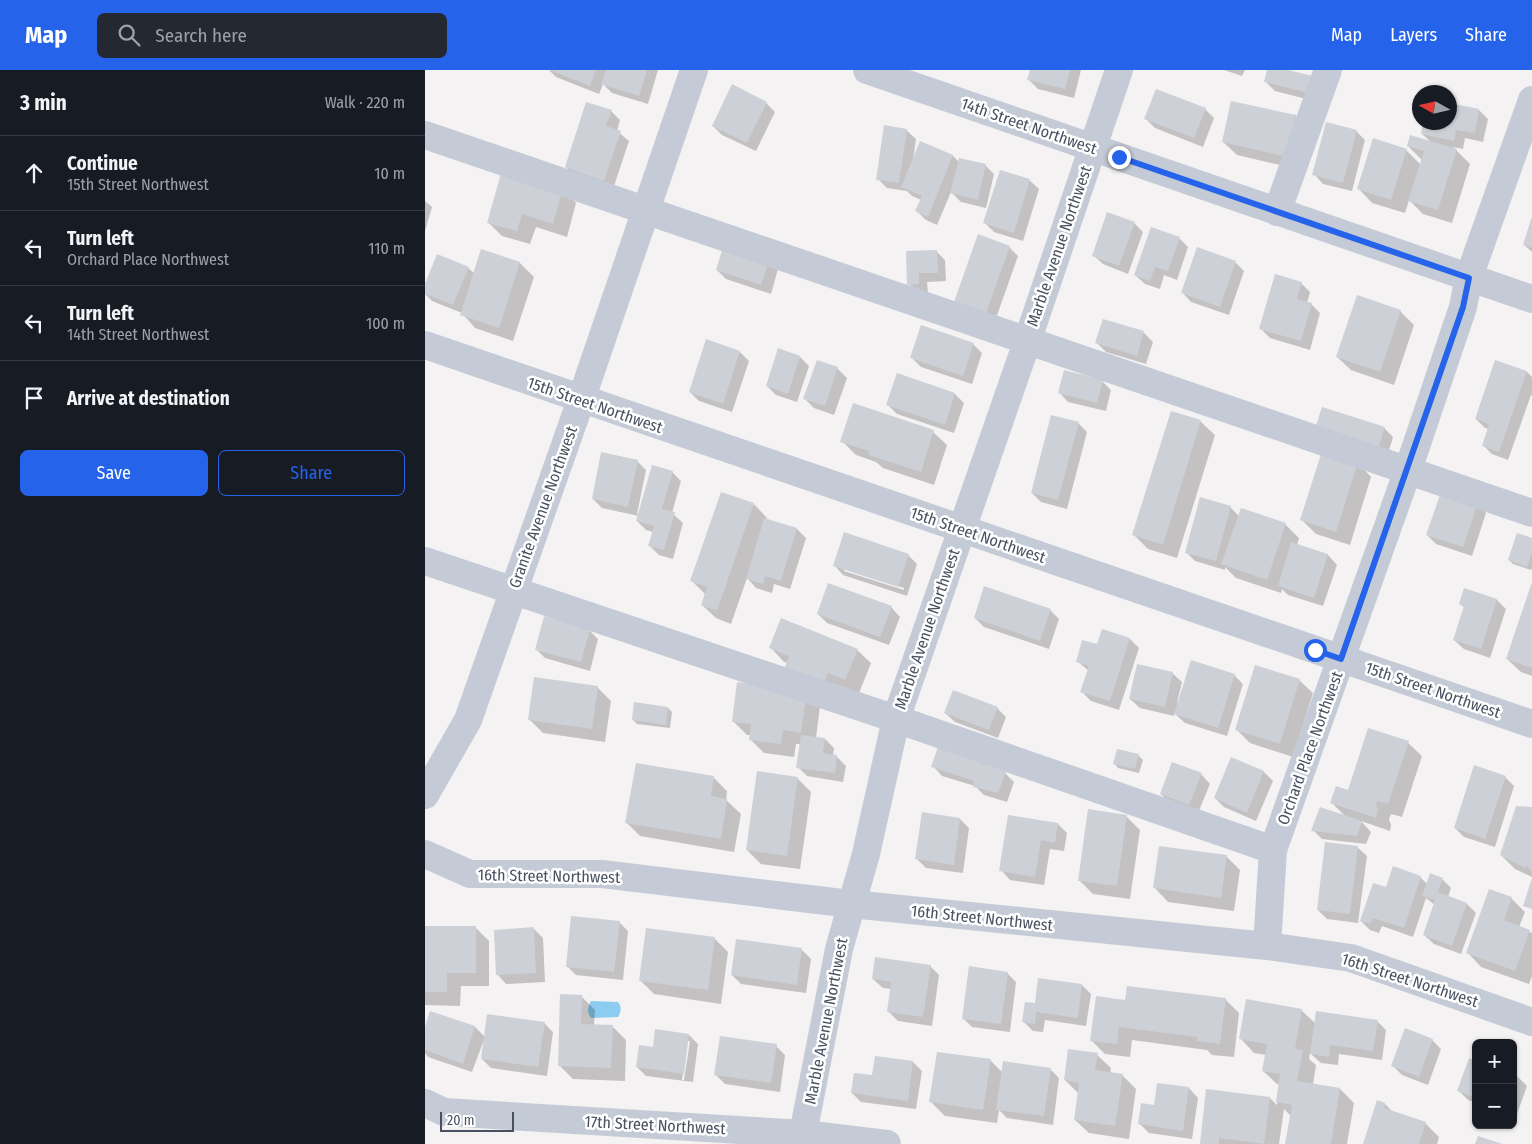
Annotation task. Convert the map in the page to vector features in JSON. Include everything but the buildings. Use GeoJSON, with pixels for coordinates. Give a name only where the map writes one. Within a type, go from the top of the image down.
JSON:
{"type":"FeatureCollection","features":[{"type":"Feature","properties":{"kind":"street","name":"Granite Avenue Northwest"},"geometry":{"type":"LineString","coordinates":[[425,795],[468,720],[647,210],[693,70]]}},
{"type":"Feature","properties":{"kind":"street","name":"14th Street Northwest"},"geometry":{"type":"LineString","coordinates":[[867,70],[904,76],[1092,148],[1532,299]]}},
{"type":"Feature","properties":{"kind":"street","name":"Marble Avenue Northwest"},"geometry":{"type":"LineString","coordinates":[[802,1139],[839,949],[866,854],[896,719],[1119,70]]}},
{"type":"Feature","properties":{"kind":"street"},"geometry":{"type":"LineString","coordinates":[[1277,212],[1328,70]]}},
{"type":"Feature","properties":{"kind":"street","name":"Orchard Place Northwest"},"geometry":{"type":"LineString","coordinates":[[1267,946],[1273,850],[1408,470],[1463,307],[1469,278],[1530,116]]}},
{"type":"Feature","properties":{"kind":"street"},"geometry":{"type":"LineString","coordinates":[[425,135],[1028,339],[1532,513]]}},
{"type":"Feature","properties":{"kind":"street","name":"15th Street Northwest"},"geometry":{"type":"LineString","coordinates":[[425,346],[1532,724]]}},
{"type":"Feature","properties":{"kind":"street"},"geometry":{"type":"LineString","coordinates":[[425,561],[896,719],[1273,850]]}},
{"type":"Feature","properties":{"kind":"street","name":"16th Street Northwest"},"geometry":{"type":"LineString","coordinates":[[425,854],[470,874],[602,874],[851,904],[1267,946],[1351,958],[1532,1022]]}},
{"type":"Feature","properties":{"kind":"street","name":"17th Street Northwest"},"geometry":{"type":"LineString","coordinates":[[425,1103],[444,1112],[887,1144]]}},
{"type":"Feature","properties":{"kind":"water"},"geometry":{"type":"Polygon","coordinates":[[[591,1001],[618,1002],[621,1010],[618,1017],[591,1018],[588,1010],[591,1001]]]}},
{"type":"Feature","properties":{"kind":"route"},"geometry":{"type":"LineString","coordinates":[[1119,157],[1469,278],[1463,307],[1341,659],[1315,650]]}}]}
